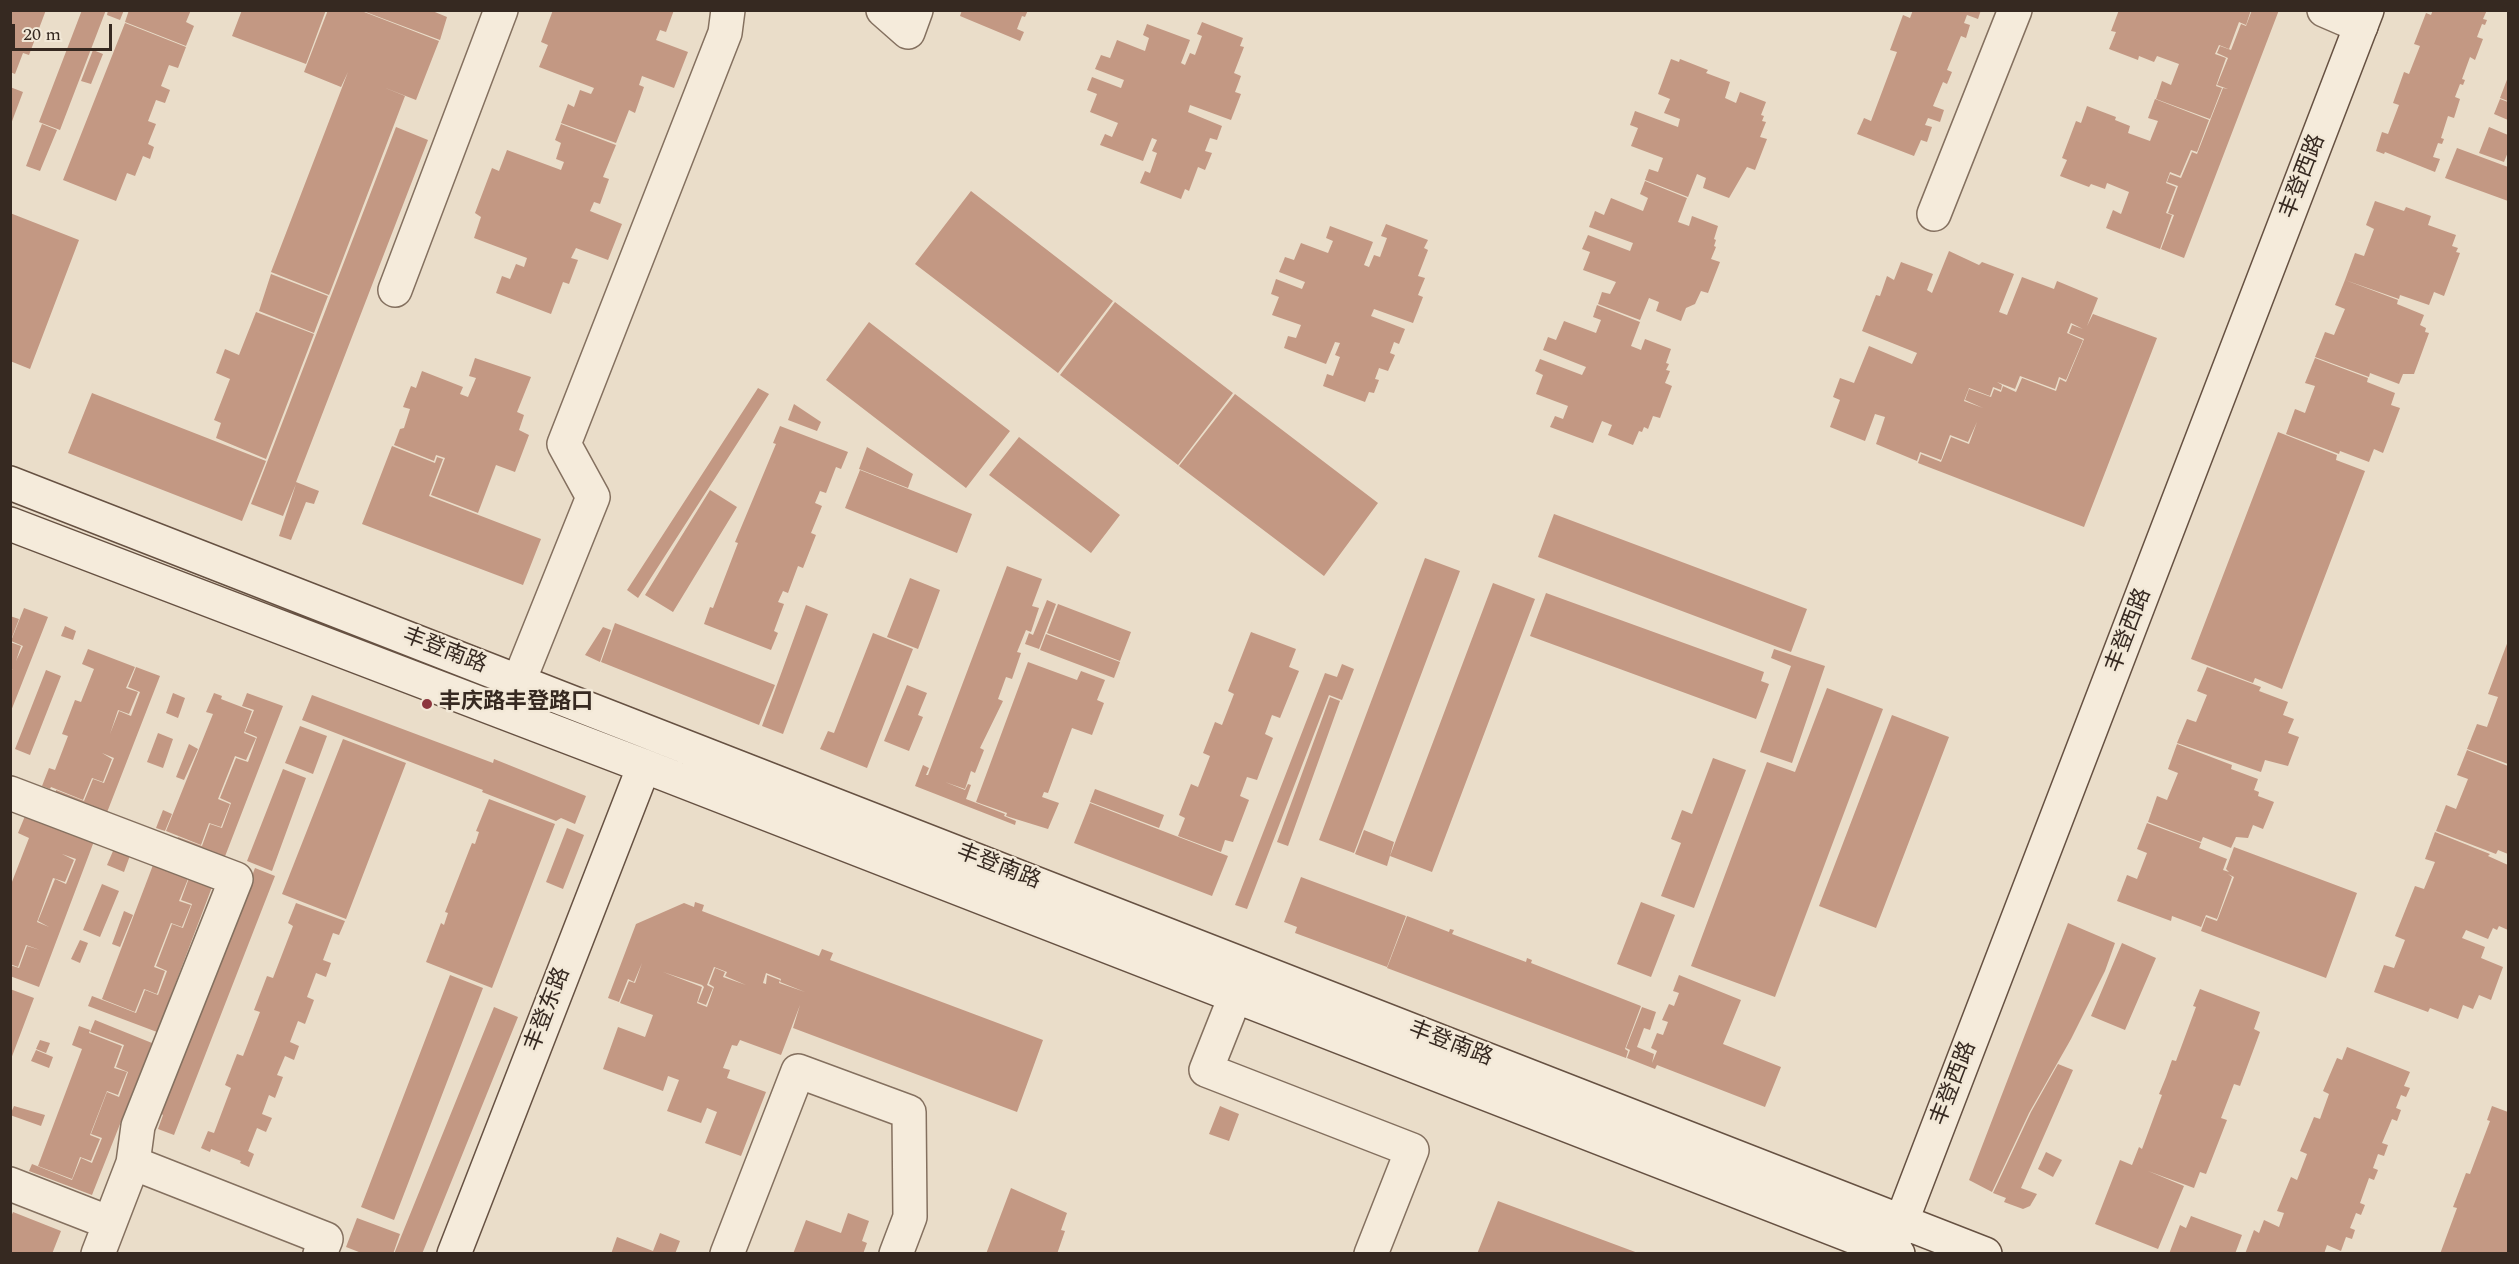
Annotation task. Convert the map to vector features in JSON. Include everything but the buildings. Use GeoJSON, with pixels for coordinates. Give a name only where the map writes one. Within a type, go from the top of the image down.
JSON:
{"type":"FeatureCollection","features":[{"type":"Feature","properties":{"kind":"street"},"geometry":{"type":"LineString","coordinates":[[394,290],[501,10]]}},
{"type":"Feature","properties":{"kind":"street"},"geometry":{"type":"LineString","coordinates":[[519,681],[592,497],[564,444],[725,33],[728,10]]}},
{"type":"Feature","properties":{"kind":"street"},"geometry":{"type":"LineString","coordinates":[[883,10],[908,32],[916,10]]}},
{"type":"Feature","properties":{"kind":"street"},"geometry":{"type":"LineString","coordinates":[[1934,214],[2015,10]]}},
{"type":"Feature","properties":{"kind":"street"},"geometry":{"type":"LineString","coordinates":[[2324,10],[2364,18]]}},
{"type":"Feature","properties":{"kind":"street","name":"丰登西路"},"geometry":{"type":"LineString","coordinates":[[1894,1245],[2364,18]]}},
{"type":"Feature","properties":{"kind":"street","name":"丰登南路"},"geometry":{"type":"LineString","coordinates":[[10,483],[519,681],[1894,1245]]}},
{"type":"Feature","properties":{"kind":"street","name":"丰登南路"},"geometry":{"type":"LineString","coordinates":[[10,524],[644,766],[1235,997],[1894,1245],[1985,1254]]}},
{"type":"Feature","properties":{"kind":"street","name":"丰登东路"},"geometry":{"type":"LineString","coordinates":[[454,1254],[644,766]]}},
{"type":"Feature","properties":{"kind":"street"},"geometry":{"type":"LineString","coordinates":[[10,793],[236,879],[138,1126],[134,1163],[98,1254]]}},
{"type":"Feature","properties":{"kind":"street"},"geometry":{"type":"LineString","coordinates":[[1235,997],[1206,1070],[1412,1150],[1371,1254]]}},
{"type":"Feature","properties":{"kind":"street"},"geometry":{"type":"LineString","coordinates":[[727,1254],[798,1071],[909,1112],[910,1217],[896,1254]]}},
{"type":"Feature","properties":{"kind":"street"},"geometry":{"type":"LineString","coordinates":[[134,1163],[326,1239],[320,1254]]}},
{"type":"Feature","properties":{"kind":"street"},"geometry":{"type":"LineString","coordinates":[[10,1184],[110,1223]]}},
{"type":"Feature","properties":{"kind":"place","name":"丰庆路丰登路口"},"geometry":{"type":"Point","coordinates":[427,704]}}]}
